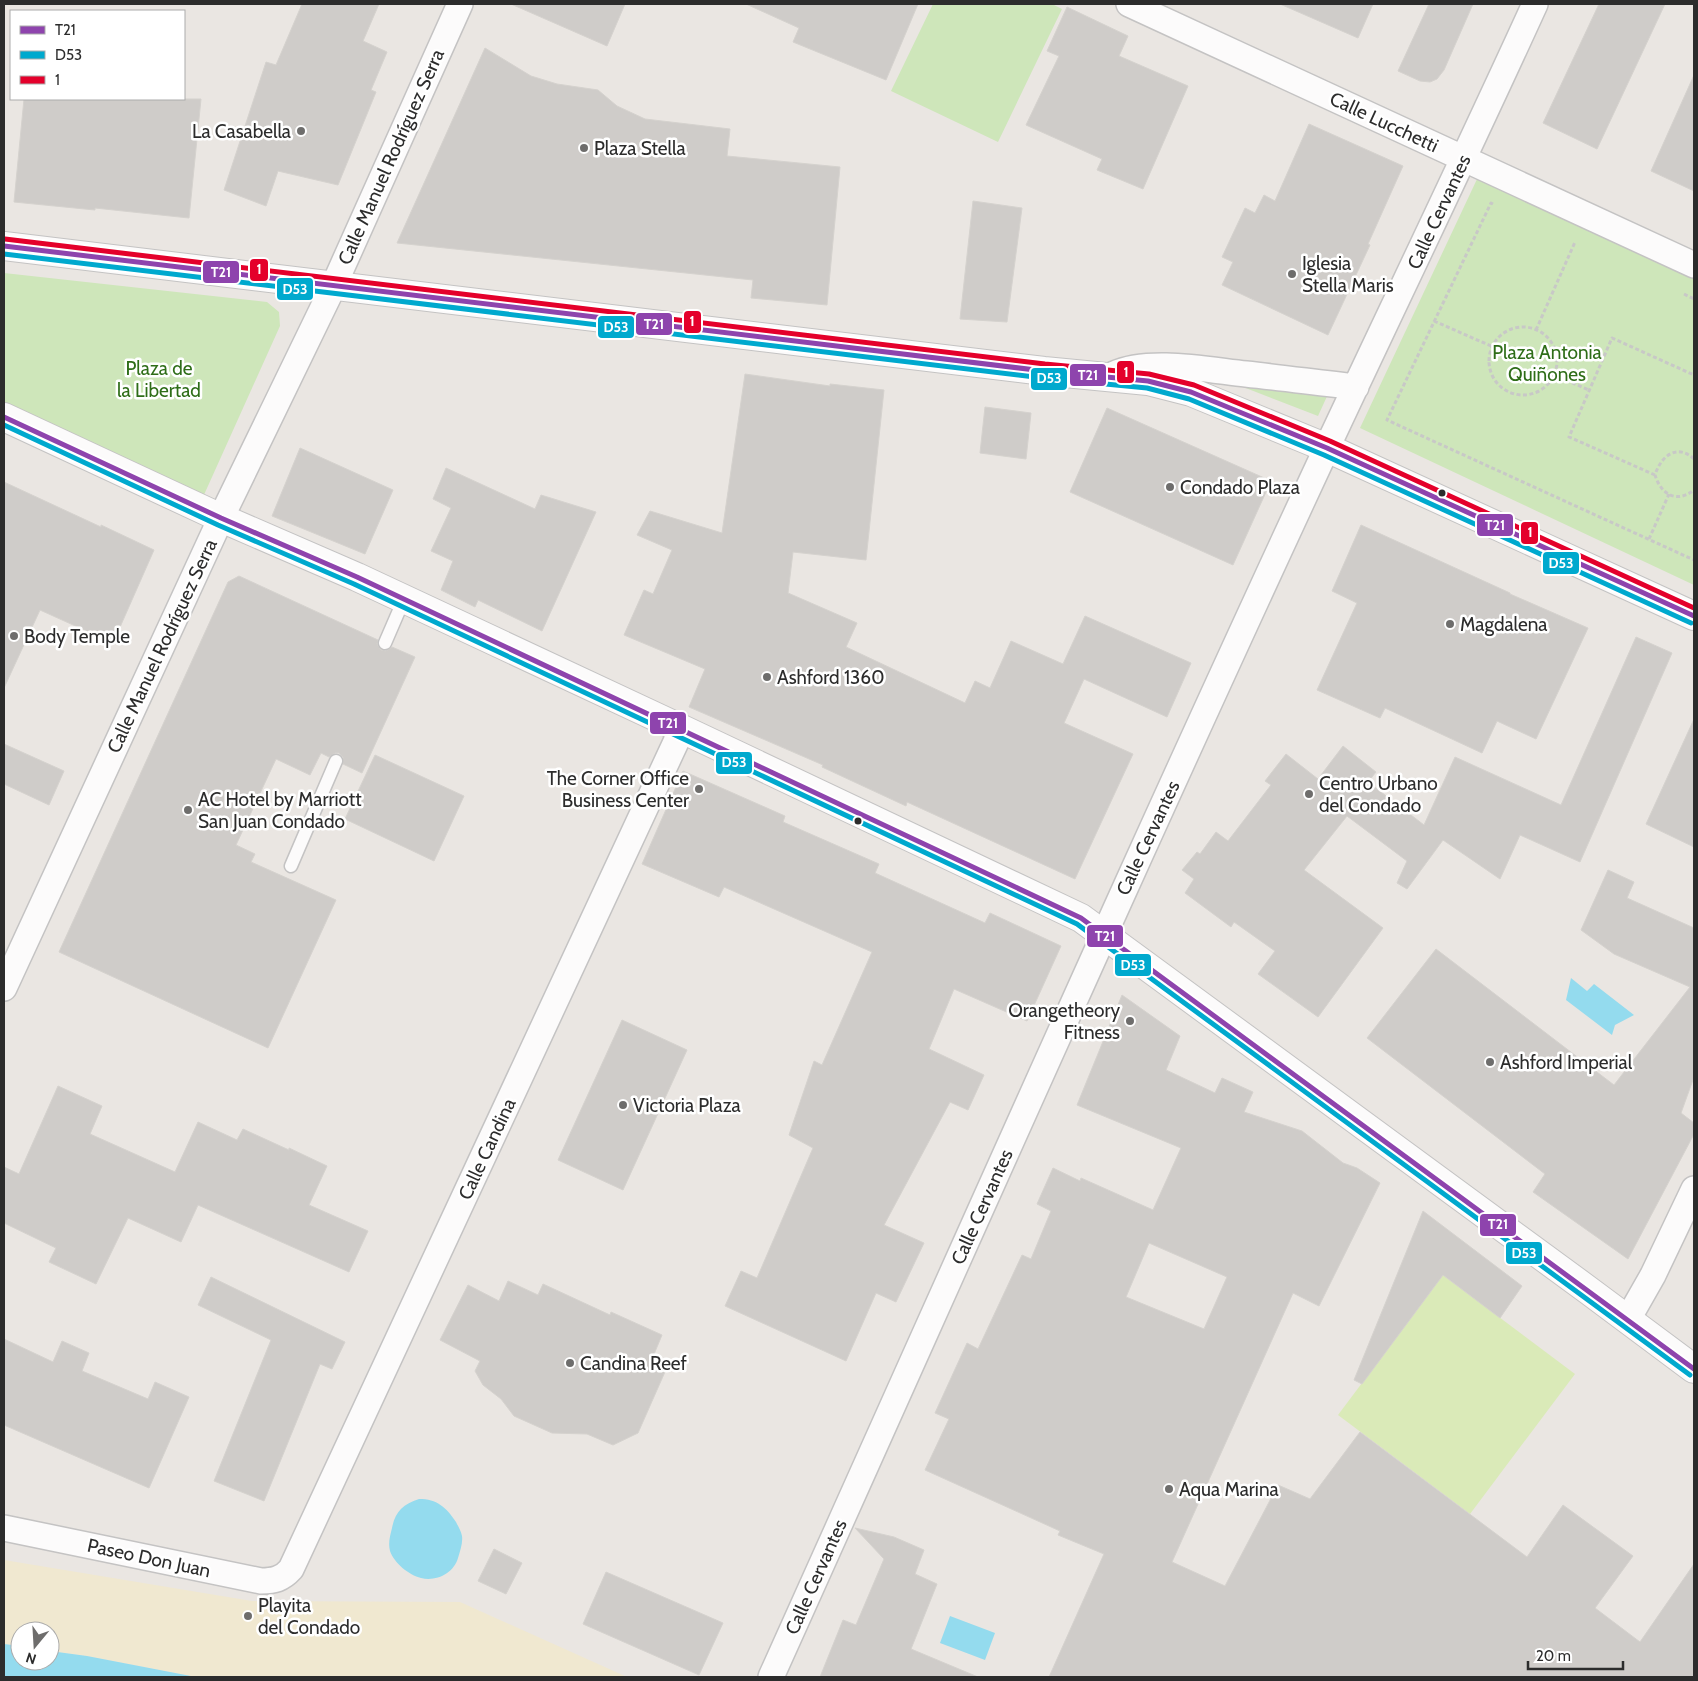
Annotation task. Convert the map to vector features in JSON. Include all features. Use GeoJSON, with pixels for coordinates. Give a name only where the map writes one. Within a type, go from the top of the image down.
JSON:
{"type":"FeatureCollection","features":[{"type":"Feature","properties":{"kind":"street","name":"Calle Manuel Rodríguez Serra"},"geometry":{"type":"LineString","coordinates":[[4,988],[221,518],[334,285],[460,4]]}},
{"type":"Feature","properties":{"kind":"street","name":"Calle Lucchetti"},"geometry":{"type":"LineString","coordinates":[[1129,4],[1694,265]]}},
{"type":"Feature","properties":{"kind":"street","name":"Calle Cervantes"},"geometry":{"type":"LineString","coordinates":[[771,1677],[1104,935],[1327,448],[1535,4]]}},
{"type":"Feature","properties":{"kind":"street"},"geometry":{"type":"LineString","coordinates":[[4,246],[1107,378],[1148,381],[1191,392],[1327,448],[1694,616]]}},
{"type":"Feature","properties":{"kind":"street"},"geometry":{"type":"LineString","coordinates":[[1107,378],[1126,369],[1186,367],[1356,387]]}},
{"type":"Feature","properties":{"kind":"street"},"geometry":{"type":"LineString","coordinates":[[4,417],[221,518],[404,599],[1081,918],[1694,1369]]}},
{"type":"Feature","properties":{"kind":"street","name":"Calle Candina"},"geometry":{"type":"LineString","coordinates":[[292,1569],[682,729]]}},
{"type":"Feature","properties":{"kind":"street"},"geometry":{"type":"LineString","coordinates":[[1628,1319],[1694,1189]]}},
{"type":"Feature","properties":{"kind":"street","name":"Paseo Don Juan"},"geometry":{"type":"LineString","coordinates":[[4,1528],[261,1581],[280,1579],[292,1569]]}},
{"type":"Feature","properties":{"kind":"lane"},"geometry":{"type":"LineString","coordinates":[[385,643],[404,599]]}},
{"type":"Feature","properties":{"kind":"lane"},"geometry":{"type":"LineString","coordinates":[[291,866],[336,761]]}},
{"type":"Feature","properties":{"kind":"path"},"geometry":{"type":"LineString","coordinates":[[1500,207],[1491,203],[1387,420],[1694,560]]}},
{"type":"Feature","properties":{"kind":"path"},"geometry":{"type":"LineString","coordinates":[[1566,238],[1583,246]]}},
{"type":"Feature","properties":{"kind":"path"},"geometry":{"type":"LineString","coordinates":[[1536,330],[1575,242]]}},
{"type":"Feature","properties":{"kind":"path"},"geometry":{"type":"LineString","coordinates":[[1677,291],[1694,299]]}},
{"type":"Feature","properties":{"kind":"path"},"geometry":{"type":"LineString","coordinates":[[1434,321],[1491,346]]}},
{"type":"Feature","properties":{"kind":"path"},"geometry":{"type":"LineString","coordinates":[[1525,326],[1536,330],[1547,336],[1556,351],[1557,367],[1554,375],[1550,382],[1537,392],[1520,395],[1512,393],[1498,385],[1489,371],[1488,362],[1491,346],[1502,333],[1509,329],[1525,326]]}},
{"type":"Feature","properties":{"kind":"path"},"geometry":{"type":"LineString","coordinates":[[1694,375],[1612,338],[1569,437],[1655,475],[1660,486],[1669,494],[1679,497],[1694,491]]}},
{"type":"Feature","properties":{"kind":"path"},"geometry":{"type":"LineString","coordinates":[[1554,375],[1589,390]]}},
{"type":"Feature","properties":{"kind":"path"},"geometry":{"type":"LineString","coordinates":[[1655,475],[1661,461],[1671,454],[1685,453],[1694,459]]}},
{"type":"Feature","properties":{"kind":"path"},"geometry":{"type":"LineString","coordinates":[[1649,539],[1669,494]]}},
{"type":"Feature","properties":{"kind":"green space"},"geometry":{"type":"Polygon","coordinates":[[[933,4],[1052,4],[1062,9],[998,142],[891,91],[933,4]]]}},
{"type":"Feature","properties":{"kind":"green space","name":"Plaza Antonia Quiñones"},"geometry":{"type":"Polygon","coordinates":[[[1478,177],[1694,278],[1694,585],[1360,428],[1478,177]]]}},
{"type":"Feature","properties":{"kind":"green space","name":"Plaza de la Libertad"},"geometry":{"type":"Polygon","coordinates":[[[4,273],[267,302],[279,312],[280,326],[203,497],[4,404],[4,273]]]}},
{"type":"Feature","properties":{"kind":"green space"},"geometry":{"type":"Polygon","coordinates":[[[1220,378],[1329,392],[1318,416],[1220,378]]]}},
{"type":"Feature","properties":{"kind":"green space"},"geometry":{"type":"Polygon","coordinates":[[[1443,1275],[1575,1374],[1470,1514],[1338,1415],[1443,1275]]]}},
{"type":"Feature","properties":{"kind":"sand","name":"Playita del Condado"},"geometry":{"type":"Polygon","coordinates":[[[4,1560],[252,1601],[460,1602],[627,1677],[196,1677],[60,1652],[60,1621],[10,1621],[10,1645],[4,1644],[4,1560]]]}},
{"type":"Feature","properties":{"kind":"water"},"geometry":{"type":"Polygon","coordinates":[[[1571,978],[1587,991],[1594,984],[1634,1015],[1615,1025],[1612,1035],[1566,1000],[1571,978]]]}},
{"type":"Feature","properties":{"kind":"water"},"geometry":{"type":"Polygon","coordinates":[[[419,1499],[431,1500],[445,1508],[456,1522],[462,1536],[458,1558],[453,1568],[444,1575],[433,1579],[421,1578],[407,1571],[398,1564],[389,1548],[395,1517],[408,1503],[419,1499]]]}},
{"type":"Feature","properties":{"kind":"water"},"geometry":{"type":"Polygon","coordinates":[[[950,1616],[995,1633],[985,1660],[940,1643],[950,1616]]]}},
{"type":"Feature","properties":{"kind":"water"},"geometry":{"type":"Polygon","coordinates":[[[4,1644],[10,1645],[10,1671],[60,1671],[60,1652],[196,1677],[4,1677],[4,1644]]]}},
{"type":"Feature","properties":{"kind":"building","name":"La Casabella"},"geometry":{"type":"Polygon","coordinates":[[[302,4],[379,4],[363,41],[387,52],[371,90],[376,92],[338,185],[278,171],[266,206],[224,190],[266,62],[276,65],[302,4]]]}},
{"type":"Feature","properties":{"kind":"building"},"geometry":{"type":"Polygon","coordinates":[[[511,4],[625,4],[607,46],[511,4]]]}},
{"type":"Feature","properties":{"kind":"building"},"geometry":{"type":"Polygon","coordinates":[[[746,4],[918,4],[886,80],[793,42],[799,28],[746,4]]]}},
{"type":"Feature","properties":{"kind":"building"},"geometry":{"type":"Polygon","coordinates":[[[1280,4],[1373,4],[1358,38],[1280,4]]]}},
{"type":"Feature","properties":{"kind":"building"},"geometry":{"type":"Polygon","coordinates":[[[1429,4],[1473,4],[1444,70],[1437,79],[1430,82],[1420,81],[1398,71],[1429,4]]]}},
{"type":"Feature","properties":{"kind":"building"},"geometry":{"type":"Polygon","coordinates":[[[1599,4],[1665,4],[1597,149],[1543,123],[1599,4]]]}},
{"type":"Feature","properties":{"kind":"building"},"geometry":{"type":"Polygon","coordinates":[[[1067,7],[1128,36],[1119,56],[1188,86],[1143,189],[1097,170],[1102,159],[1026,125],[1059,56],[1047,51],[1067,7]]]}},
{"type":"Feature","properties":{"kind":"building","name":"Plaza Stella"},"geometry":{"type":"Polygon","coordinates":[[[485,48],[531,76],[557,84],[598,90],[617,106],[645,119],[730,129],[727,156],[840,167],[827,305],[751,298],[753,280],[397,243],[485,48]]]}},
{"type":"Feature","properties":{"kind":"building"},"geometry":{"type":"Polygon","coordinates":[[[1694,75],[1694,191],[1651,171],[1694,75]]]}},
{"type":"Feature","properties":{"kind":"building"},"geometry":{"type":"Polygon","coordinates":[[[201,99],[189,218],[14,202],[24,100],[201,99]]]}},
{"type":"Feature","properties":{"kind":"building"},"geometry":{"type":"Polygon","coordinates":[[[1309,124],[1403,166],[1368,244],[1370,245],[1328,335],[1222,285],[1233,262],[1222,257],[1245,208],[1255,213],[1264,195],[1275,201],[1309,124]]]}},
{"type":"Feature","properties":{"kind":"building"},"geometry":{"type":"Polygon","coordinates":[[[973,201],[1022,208],[1007,322],[960,319],[973,201]]]}},
{"type":"Feature","properties":{"kind":"building"},"geometry":{"type":"Polygon","coordinates":[[[745,374],[830,386],[830,384],[884,390],[866,560],[793,552],[788,593],[857,623],[846,647],[965,703],[975,681],[990,688],[1011,641],[1063,664],[1085,616],[1191,663],[1167,717],[1084,679],[1064,723],[1133,754],[1075,879],[907,802],[906,806],[822,767],[823,765],[689,707],[705,669],[624,635],[644,590],[653,594],[672,550],[637,535],[650,511],[722,533],[745,374]]]}},
{"type":"Feature","properties":{"kind":"building"},"geometry":{"type":"Polygon","coordinates":[[[985,407],[1031,413],[1026,459],[980,453],[985,407]]]}},
{"type":"Feature","properties":{"kind":"building","name":"Condado Plaza"},"geometry":{"type":"Polygon","coordinates":[[[1107,408],[1271,481],[1233,565],[1070,492],[1107,408]]]}},
{"type":"Feature","properties":{"kind":"building"},"geometry":{"type":"Polygon","coordinates":[[[300,448],[393,490],[365,554],[272,516],[300,448]]]}},
{"type":"Feature","properties":{"kind":"building"},"geometry":{"type":"Polygon","coordinates":[[[446,468],[535,509],[541,495],[596,512],[542,631],[478,600],[475,607],[441,590],[453,561],[431,551],[451,508],[433,499],[446,468]]]}},
{"type":"Feature","properties":{"kind":"building"},"geometry":{"type":"Polygon","coordinates":[[[4,482],[154,550],[113,643],[40,610],[4,688],[4,482]]]}},
{"type":"Feature","properties":{"kind":"building"},"geometry":{"type":"Polygon","coordinates":[[[1361,525],[1588,628],[1536,739],[1497,721],[1482,753],[1385,708],[1380,718],[1317,690],[1357,603],[1332,591],[1361,525]]]}},
{"type":"Feature","properties":{"kind":"building","name":"AC Hotel by Marriott San Juan Condado"},"geometry":{"type":"Polygon","coordinates":[[[239,576],[378,640],[377,644],[381,650],[386,651],[392,647],[415,657],[362,773],[343,764],[343,757],[339,753],[329,757],[321,753],[310,775],[276,759],[236,845],[255,854],[251,862],[336,900],[268,1048],[59,952],[228,582],[239,576]]]}},
{"type":"Feature","properties":{"kind":"building"},"geometry":{"type":"Polygon","coordinates":[[[1636,637],[1672,653],[1580,862],[1520,835],[1500,879],[1443,840],[1407,889],[1397,883],[1407,861],[1347,816],[1304,870],[1383,928],[1318,1017],[1258,974],[1275,951],[1234,922],[1231,927],[1185,893],[1194,879],[1182,870],[1197,852],[1200,854],[1216,832],[1228,841],[1271,785],[1265,781],[1286,754],[1318,779],[1343,746],[1376,772],[1368,782],[1424,825],[1455,757],[1561,805],[1636,637]]]}},
{"type":"Feature","properties":{"kind":"building"},"geometry":{"type":"Polygon","coordinates":[[[1694,719],[1694,847],[1646,824],[1694,719]]]}},
{"type":"Feature","properties":{"kind":"building"},"geometry":{"type":"Polygon","coordinates":[[[4,744],[64,771],[49,805],[4,784],[4,744]]]}},
{"type":"Feature","properties":{"kind":"building"},"geometry":{"type":"Polygon","coordinates":[[[375,755],[464,796],[434,861],[345,819],[375,755]]]}},
{"type":"Feature","properties":{"kind":"building"},"geometry":{"type":"Polygon","coordinates":[[[683,771],[785,816],[783,822],[879,864],[875,873],[985,923],[990,913],[1061,946],[1027,1021],[954,989],[929,1049],[984,1075],[968,1110],[950,1102],[884,1225],[924,1243],[896,1302],[876,1293],[846,1361],[725,1306],[741,1271],[757,1278],[813,1148],[789,1135],[814,1061],[822,1065],[872,952],[724,887],[719,897],[642,864],[683,771]]]}},
{"type":"Feature","properties":{"kind":"building"},"geometry":{"type":"Polygon","coordinates":[[[1608,870],[1634,882],[1627,898],[1694,928],[1694,1077],[1681,1113],[1694,1123],[1694,1134],[1628,1259],[1533,1192],[1545,1174],[1367,1038],[1436,949],[1614,1085],[1690,987],[1614,954],[1581,930],[1608,870]]]}},
{"type":"Feature","properties":{"kind":"building"},"geometry":{"type":"Polygon","coordinates":[[[1122,995],[1180,1036],[1166,1070],[1215,1093],[1222,1078],[1253,1092],[1244,1112],[1302,1131],[1343,1163],[1357,1168],[1380,1183],[1319,1306],[1293,1293],[1172,1562],[1225,1586],[1278,1485],[1310,1499],[1360,1432],[1527,1557],[1563,1505],[1633,1556],[1595,1608],[1640,1642],[1694,1564],[1694,1677],[1049,1677],[1104,1554],[1058,1535],[1060,1531],[925,1470],[949,1419],[935,1413],[967,1343],[978,1349],[1022,1255],[1031,1259],[1051,1211],[1037,1204],[1053,1168],[1080,1181],[1081,1178],[1153,1210],[1181,1148],[1077,1105],[1122,995]],[[1149,1243],[1126,1297],[1204,1329],[1227,1277],[1149,1243]]]}},
{"type":"Feature","properties":{"kind":"building","name":"Victoria Plaza"},"geometry":{"type":"Polygon","coordinates":[[[622,1020],[687,1050],[623,1190],[558,1160],[622,1020]]]}},
{"type":"Feature","properties":{"kind":"building"},"geometry":{"type":"Polygon","coordinates":[[[58,1086],[102,1106],[90,1134],[175,1172],[198,1122],[237,1140],[243,1129],[327,1166],[309,1205],[368,1231],[349,1272],[198,1205],[181,1242],[128,1218],[96,1284],[49,1262],[56,1248],[4,1223],[4,1167],[19,1174],[58,1086]]]}},
{"type":"Feature","properties":{"kind":"building"},"geometry":{"type":"Polygon","coordinates":[[[1423,1211],[1522,1286],[1500,1318],[1443,1275],[1362,1384],[1354,1380],[1423,1211]]]}},
{"type":"Feature","properties":{"kind":"building"},"geometry":{"type":"Polygon","coordinates":[[[211,1277],[345,1342],[332,1369],[320,1364],[264,1501],[214,1481],[271,1340],[198,1305],[211,1277]]]}},
{"type":"Feature","properties":{"kind":"building","name":"Candina Reef"},"geometry":{"type":"Polygon","coordinates":[[[508,1281],[538,1295],[543,1284],[610,1315],[611,1312],[662,1335],[652,1359],[668,1365],[638,1433],[613,1445],[587,1434],[552,1433],[514,1416],[501,1399],[483,1385],[475,1371],[480,1361],[440,1340],[468,1285],[499,1301],[508,1281]]]}},
{"type":"Feature","properties":{"kind":"building"},"geometry":{"type":"Polygon","coordinates":[[[4,1339],[53,1362],[62,1341],[89,1353],[82,1371],[148,1399],[155,1382],[189,1397],[149,1488],[4,1425],[4,1339]]]}},
{"type":"Feature","properties":{"kind":"building"},"geometry":{"type":"Polygon","coordinates":[[[855,1528],[894,1537],[924,1550],[915,1574],[937,1584],[911,1649],[978,1677],[820,1677],[843,1620],[856,1625],[884,1559],[855,1528]]]}},
{"type":"Feature","properties":{"kind":"building"},"geometry":{"type":"Polygon","coordinates":[[[494,1549],[522,1563],[506,1594],[478,1581],[494,1549]]]}},
{"type":"Feature","properties":{"kind":"building"},"geometry":{"type":"Polygon","coordinates":[[[606,1572],[723,1623],[699,1675],[583,1624],[606,1572]]]}},
{"type":"Feature","properties":{"kind":"transit line","name":"1"},"geometry":{"type":"LineString","coordinates":[[5,239],[1045,364],[1149,374],[1194,385],[1330,441],[1694,608]]}},
{"type":"Feature","properties":{"kind":"transit line","name":"T21"},"geometry":{"type":"LineString","coordinates":[[4,246],[1044,371],[1148,381],[1191,392],[1327,448],[1694,616]]}},
{"type":"Feature","properties":{"kind":"transit line","name":"D53"},"geometry":{"type":"LineString","coordinates":[[4,254],[1043,378],[1147,388],[1189,399],[1324,455],[1691,623]]}},
{"type":"Feature","properties":{"kind":"transit line","name":"T21"},"geometry":{"type":"LineString","coordinates":[[4,417],[221,518],[357,577],[1081,918],[1694,1369]]}},
{"type":"Feature","properties":{"kind":"transit line","name":"D53"},"geometry":{"type":"LineString","coordinates":[[4,425],[218,525],[354,584],[1077,924],[1690,1375]]}},
{"type":"Feature","properties":{"kind":"place","name":"La Casabella"},"geometry":{"type":"Point","coordinates":[301,131]}},
{"type":"Feature","properties":{"kind":"place","name":"Plaza Stella"},"geometry":{"type":"Point","coordinates":[584,148]}},
{"type":"Feature","properties":{"kind":"place","name":"Iglesia Stella Maris"},"geometry":{"type":"Point","coordinates":[1292,274]}},
{"type":"Feature","properties":{"kind":"place","name":"Condado Plaza"},"geometry":{"type":"Point","coordinates":[1170,487]}},
{"type":"Feature","properties":{"kind":"place","name":"Magdalena"},"geometry":{"type":"Point","coordinates":[1450,624]}},
{"type":"Feature","properties":{"kind":"place","name":"Body Temple"},"geometry":{"type":"Point","coordinates":[14,636]}},
{"type":"Feature","properties":{"kind":"place","name":"Ashford 1360"},"geometry":{"type":"Point","coordinates":[767,677]}},
{"type":"Feature","properties":{"kind":"place","name":"The Corner Office Business Center"},"geometry":{"type":"Point","coordinates":[699,789]}},
{"type":"Feature","properties":{"kind":"place","name":"Centro Urbano del Condado"},"geometry":{"type":"Point","coordinates":[1309,794]}},
{"type":"Feature","properties":{"kind":"place","name":"AC Hotel by Marriott San Juan Condado"},"geometry":{"type":"Point","coordinates":[188,810]}},
{"type":"Feature","properties":{"kind":"place","name":"Orangetheory Fitness"},"geometry":{"type":"Point","coordinates":[1130,1021]}},
{"type":"Feature","properties":{"kind":"place","name":"Ashford Imperial"},"geometry":{"type":"Point","coordinates":[1490,1062]}},
{"type":"Feature","properties":{"kind":"place","name":"Victoria Plaza"},"geometry":{"type":"Point","coordinates":[623,1105]}},
{"type":"Feature","properties":{"kind":"place","name":"Candina Reef"},"geometry":{"type":"Point","coordinates":[570,1363]}},
{"type":"Feature","properties":{"kind":"place","name":"Aqua Marina"},"geometry":{"type":"Point","coordinates":[1169,1489]}},
{"type":"Feature","properties":{"kind":"place","name":"Playita del Condado"},"geometry":{"type":"Point","coordinates":[248,1616]}}]}
